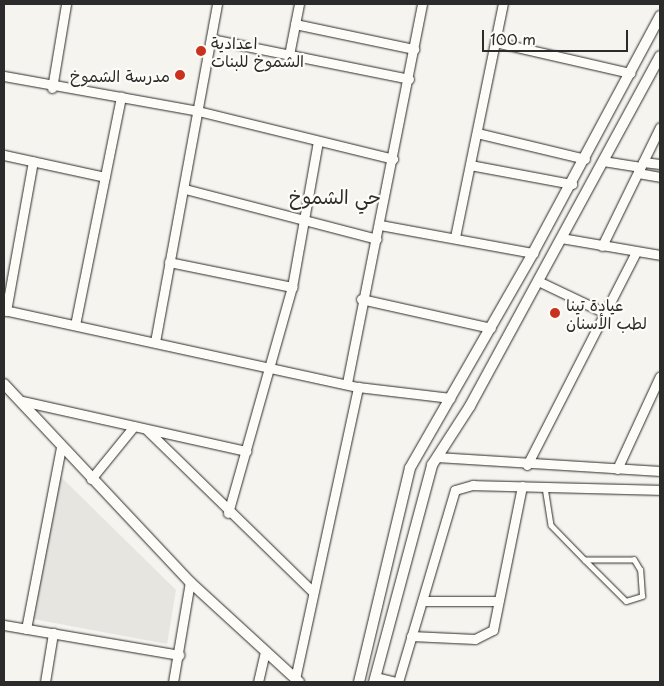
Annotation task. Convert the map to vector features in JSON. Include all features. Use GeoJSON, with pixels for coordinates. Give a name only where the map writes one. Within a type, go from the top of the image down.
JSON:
{"type":"FeatureCollection","features":[{"type":"Feature","properties":{"kind":"street"},"geometry":{"type":"LineString","coordinates":[[52,88],[66,4]]}},
{"type":"Feature","properties":{"kind":"street"},"geometry":{"type":"LineString","coordinates":[[155,342],[169,262],[185,189],[217,4]]}},
{"type":"Feature","properties":{"kind":"street"},"geometry":{"type":"LineString","coordinates":[[289,55],[299,4]]}},
{"type":"Feature","properties":{"kind":"street"},"geometry":{"type":"LineString","coordinates":[[347,384],[361,299],[380,225],[422,4]]}},
{"type":"Feature","properties":{"kind":"street"},"geometry":{"type":"LineString","coordinates":[[455,237],[502,4]]}},
{"type":"Feature","properties":{"kind":"street"},"geometry":{"type":"LineString","coordinates":[[359,682],[410,468],[572,184],[660,16]]}},
{"type":"Feature","properties":{"kind":"street"},"geometry":{"type":"LineString","coordinates":[[295,24],[414,48]]}},
{"type":"Feature","properties":{"kind":"street"},"geometry":{"type":"LineString","coordinates":[[211,39],[409,79]]}},
{"type":"Feature","properties":{"kind":"street"},"geometry":{"type":"LineString","coordinates":[[495,42],[630,73]]}},
{"type":"Feature","properties":{"kind":"street"},"geometry":{"type":"LineString","coordinates":[[660,56],[509,334],[437,457],[427,479],[375,680],[397,682],[455,490],[473,485],[660,490]]}},
{"type":"Feature","properties":{"kind":"street"},"geometry":{"type":"LineString","coordinates":[[4,76],[52,88],[122,97],[198,111],[393,159]]}},
{"type":"Feature","properties":{"kind":"street"},"geometry":{"type":"LineString","coordinates":[[75,326],[122,97]]}},
{"type":"Feature","properties":{"kind":"street"},"geometry":{"type":"LineString","coordinates":[[602,246],[660,127]]}},
{"type":"Feature","properties":{"kind":"street"},"geometry":{"type":"LineString","coordinates":[[476,133],[585,158]]}},
{"type":"Feature","properties":{"kind":"street"},"geometry":{"type":"LineString","coordinates":[[228,513],[292,287],[306,219],[318,141]]}},
{"type":"Feature","properties":{"kind":"street"},"geometry":{"type":"LineString","coordinates":[[4,155],[105,177]]}},
{"type":"Feature","properties":{"kind":"street"},"geometry":{"type":"LineString","coordinates":[[33,161],[5,310],[270,366],[358,387],[450,398]]}},
{"type":"Feature","properties":{"kind":"street"},"geometry":{"type":"LineString","coordinates":[[603,162],[641,167],[660,164]]}},
{"type":"Feature","properties":{"kind":"street"},"geometry":{"type":"LineString","coordinates":[[470,165],[572,184]]}},
{"type":"Feature","properties":{"kind":"street"},"geometry":{"type":"LineString","coordinates":[[641,167],[660,177]]}},
{"type":"Feature","properties":{"kind":"street"},"geometry":{"type":"LineString","coordinates":[[185,189],[377,239]]}},
{"type":"Feature","properties":{"kind":"street"},"geometry":{"type":"LineString","coordinates":[[380,225],[455,237],[533,253]]}},
{"type":"Feature","properties":{"kind":"street"},"geometry":{"type":"LineString","coordinates":[[561,238],[660,255]]}},
{"type":"Feature","properties":{"kind":"street"},"geometry":{"type":"LineString","coordinates":[[527,465],[636,252]]}},
{"type":"Feature","properties":{"kind":"street"},"geometry":{"type":"LineString","coordinates":[[169,262],[292,287]]}},
{"type":"Feature","properties":{"kind":"street"},"geometry":{"type":"LineString","coordinates":[[538,281],[605,313]]}},
{"type":"Feature","properties":{"kind":"street"},"geometry":{"type":"LineString","coordinates":[[361,299],[491,328],[509,334]]}},
{"type":"Feature","properties":{"kind":"street"},"geometry":{"type":"LineString","coordinates":[[617,469],[660,376]]}},
{"type":"Feature","properties":{"kind":"street"},"geometry":{"type":"LineString","coordinates":[[4,384],[22,401],[60,448],[190,582],[297,680]]}},
{"type":"Feature","properties":{"kind":"street"},"geometry":{"type":"LineString","coordinates":[[297,680],[313,592],[358,387]]}},
{"type":"Feature","properties":{"kind":"street"},"geometry":{"type":"LineString","coordinates":[[22,401],[246,451]]}},
{"type":"Feature","properties":{"kind":"street"},"geometry":{"type":"LineString","coordinates":[[91,480],[134,426]]}},
{"type":"Feature","properties":{"kind":"street"},"geometry":{"type":"LineString","coordinates":[[146,429],[228,513],[313,592]]}},
{"type":"Feature","properties":{"kind":"street"},"geometry":{"type":"LineString","coordinates":[[26,628],[60,448]]}},
{"type":"Feature","properties":{"kind":"street"},"geometry":{"type":"LineString","coordinates":[[437,457],[527,465],[660,471]]}},
{"type":"Feature","properties":{"kind":"street"},"geometry":{"type":"LineString","coordinates":[[412,636],[485,636],[492,630],[522,486]]}},
{"type":"Feature","properties":{"kind":"street"},"geometry":{"type":"LineString","coordinates":[[173,682],[190,582]]}},
{"type":"Feature","properties":{"kind":"street"},"geometry":{"type":"LineString","coordinates":[[423,601],[498,601]]}},
{"type":"Feature","properties":{"kind":"street"},"geometry":{"type":"LineString","coordinates":[[4,625],[179,654]]}},
{"type":"Feature","properties":{"kind":"street"},"geometry":{"type":"LineString","coordinates":[[45,682],[53,633]]}},
{"type":"Feature","properties":{"kind":"street"},"geometry":{"type":"LineString","coordinates":[[258,682],[265,652]]}},
{"type":"Feature","properties":{"kind":"lane"},"geometry":{"type":"LineString","coordinates":[[545,487],[551,525],[585,560],[626,601],[642,596],[640,570],[634,560],[585,560]]}},
{"type":"Feature","properties":{"kind":"shaded area"},"geometry":{"type":"Polygon","coordinates":[[[60,476],[176,590],[167,644],[33,619],[60,476]]]}},
{"type":"Feature","properties":{"kind":"place","name":"اعدادية الشموخ للبنات"},"geometry":{"type":"Point","coordinates":[201,51]}},
{"type":"Feature","properties":{"kind":"place","name":"مدرسة الشموخ"},"geometry":{"type":"Point","coordinates":[180,75]}},
{"type":"Feature","properties":{"kind":"place","name":"عيادة تينا لطب الأسنان"},"geometry":{"type":"Point","coordinates":[555,313]}},
{"type":"Feature","properties":{"kind":"district","name":"حي الشموخ"},"geometry":{"type":"Point","coordinates":[335,197]}}]}
